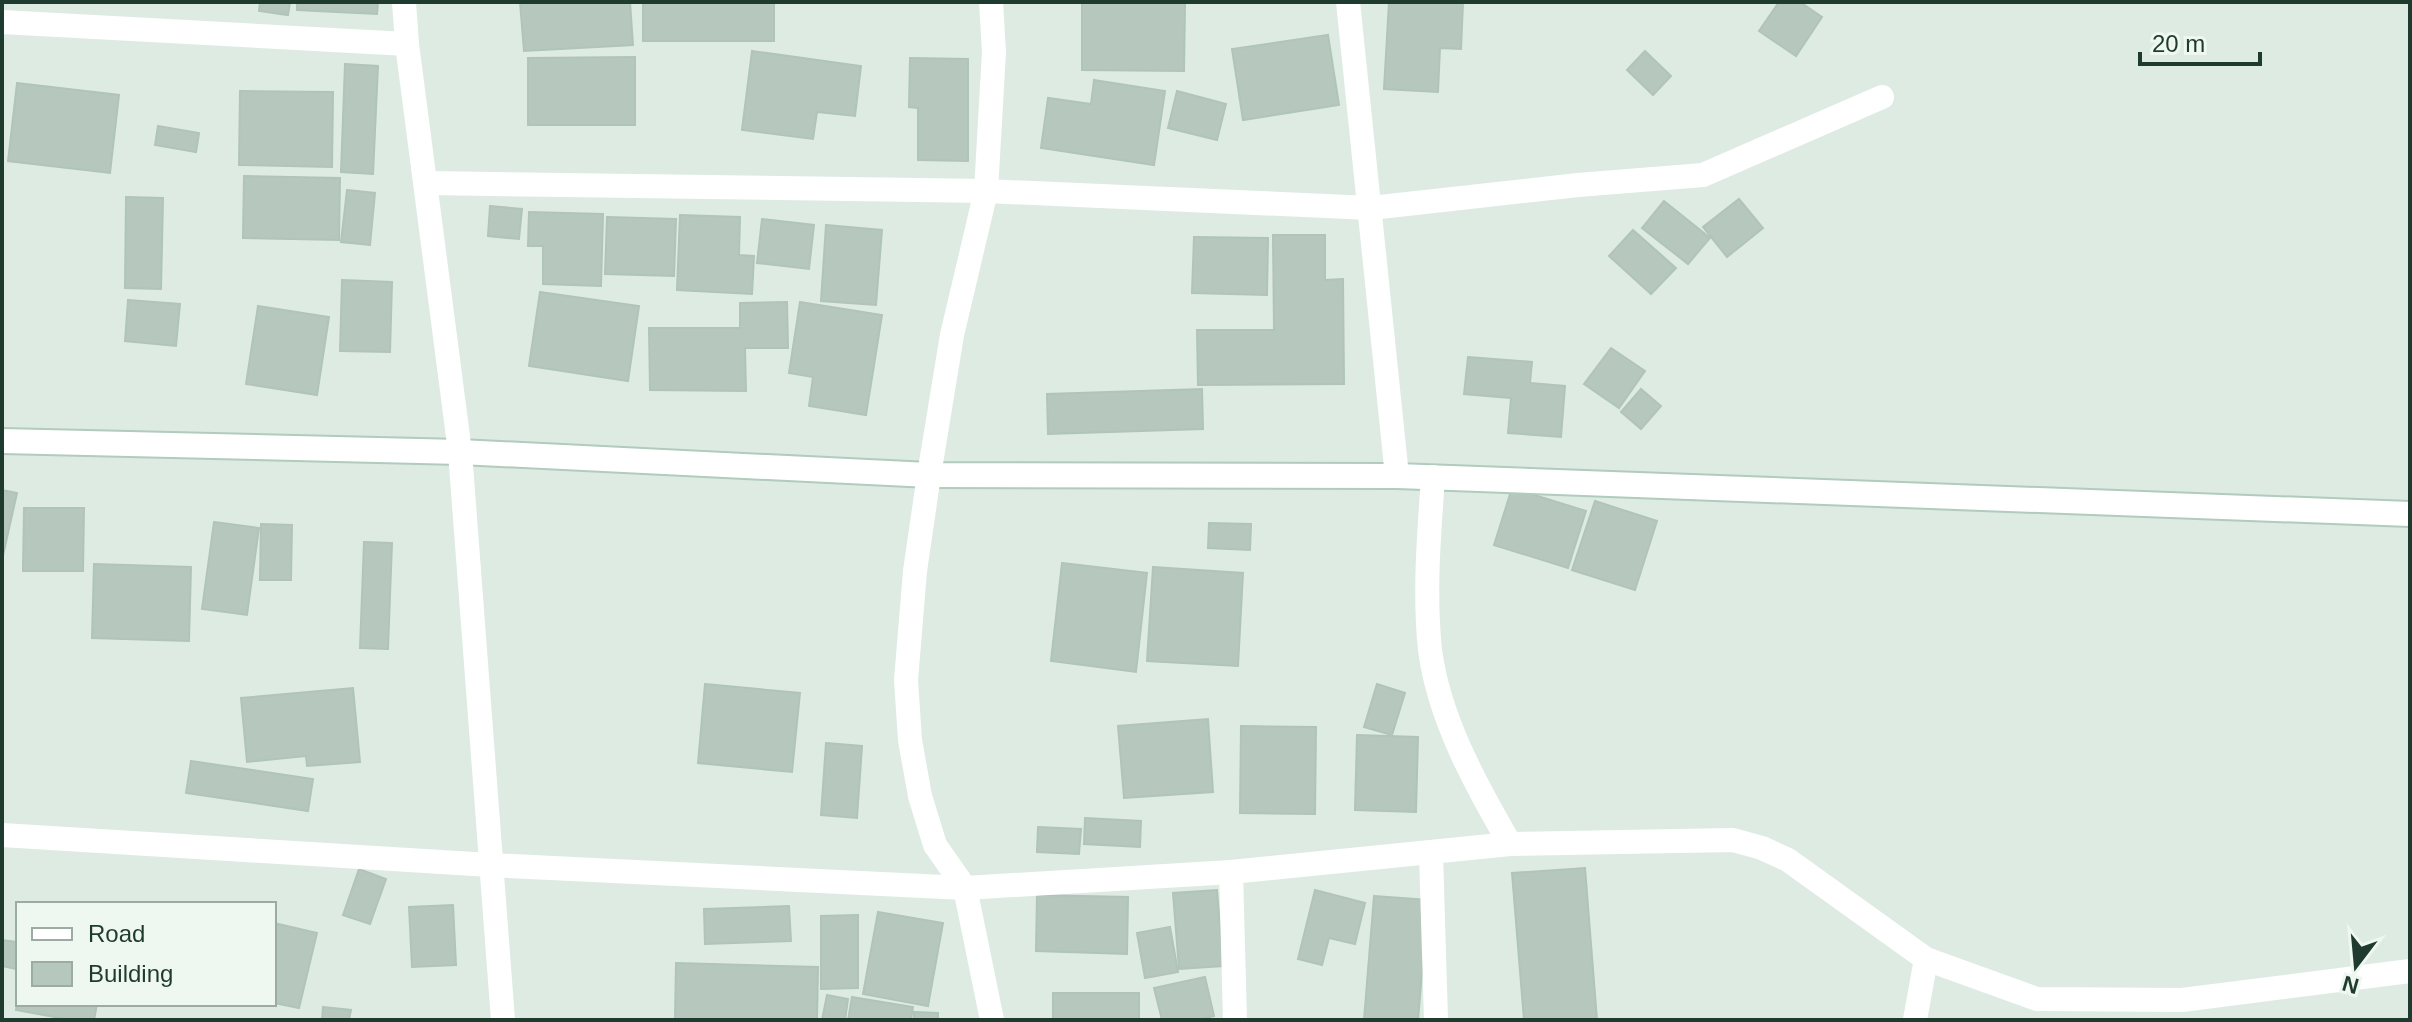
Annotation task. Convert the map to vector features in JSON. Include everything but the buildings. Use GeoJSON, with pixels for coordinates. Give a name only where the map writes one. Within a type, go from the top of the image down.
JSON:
{"type":"FeatureCollection","features":[{"type":"Feature","properties":{"kind":"street"},"geometry":{"type":"LineString","coordinates":[[404,2],[460,452],[503,1020]]}},
{"type":"Feature","properties":{"kind":"street"},"geometry":{"type":"LineString","coordinates":[[991,2],[994,52],[986,191],[952,335],[929,475],[915,571],[906,680],[910,740],[920,796],[935,845],[965,888],[992,1020]]}},
{"type":"Feature","properties":{"kind":"street"},"geometry":{"type":"LineString","coordinates":[[1348,2],[1397,476]]}},
{"type":"Feature","properties":{"kind":"street"},"geometry":{"type":"LineString","coordinates":[[2,22],[407,44]]}},
{"type":"Feature","properties":{"kind":"street"},"geometry":{"type":"LineString","coordinates":[[426,183],[986,191],[1371,208],[1578,185],[1703,175],[1882,97]]}},
{"type":"Feature","properties":{"kind":"street"},"geometry":{"type":"LineString","coordinates":[[2,441],[460,452],[929,475],[1433,477],[2410,514]]}},
{"type":"Feature","properties":{"kind":"street"},"geometry":{"type":"LineString","coordinates":[[1433,477],[1427,579],[1431,652],[1444,710],[1484,798],[1510,844]]}},
{"type":"Feature","properties":{"kind":"street"},"geometry":{"type":"LineString","coordinates":[[2,835],[490,865],[965,888],[1231,872],[1510,844],[1733,840],[1788,860],[1926,959],[2036,1010],[2182,1000],[2410,971]]}},
{"type":"Feature","properties":{"kind":"street"},"geometry":{"type":"LineString","coordinates":[[1431,853],[1436,1020]]}},
{"type":"Feature","properties":{"kind":"street"},"geometry":{"type":"LineString","coordinates":[[1231,872],[1235,1020]]}},
{"type":"Feature","properties":{"kind":"street"},"geometry":{"type":"LineString","coordinates":[[1915,1020],[1926,959]]}}]}
